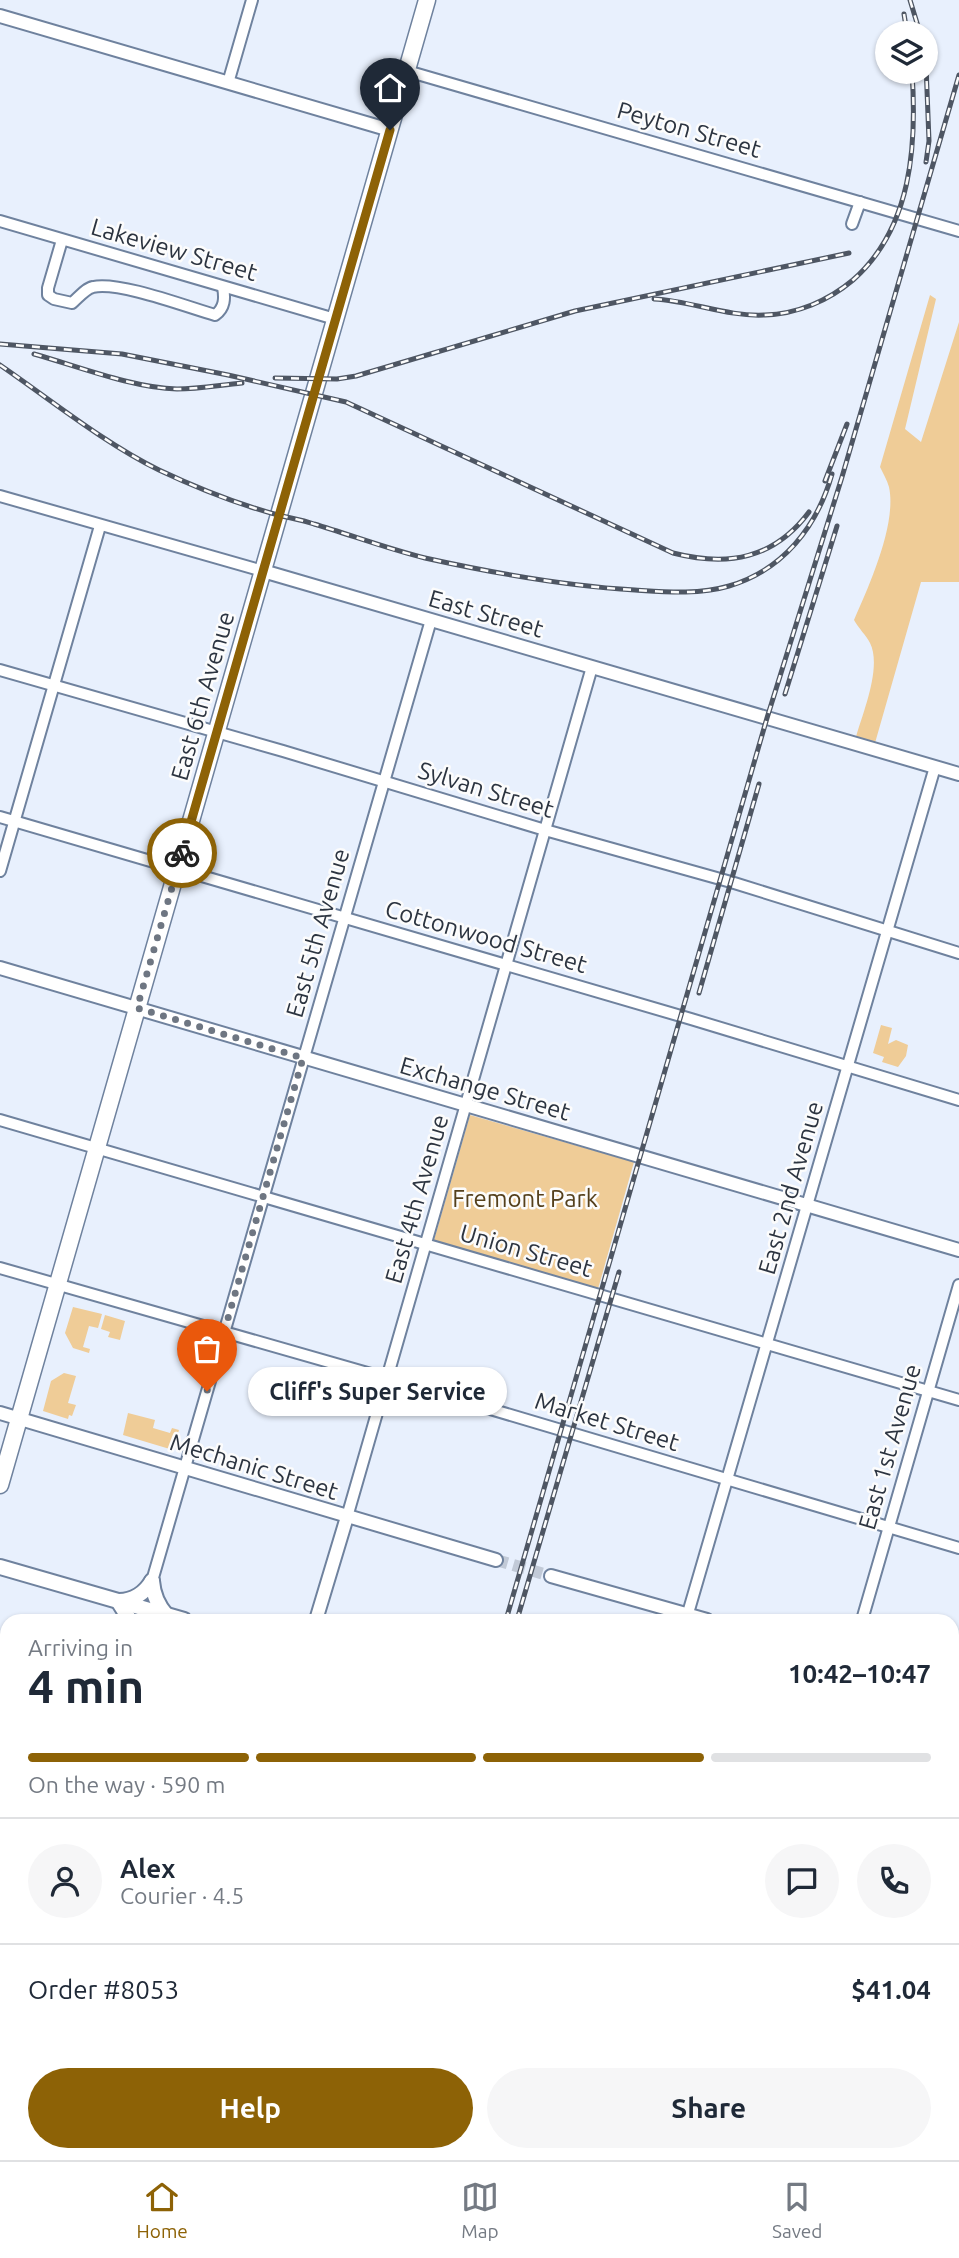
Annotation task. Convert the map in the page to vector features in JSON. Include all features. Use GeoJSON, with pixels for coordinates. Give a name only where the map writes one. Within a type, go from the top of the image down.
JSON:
{"type":"FeatureCollection","features":[{"type":"Feature","properties":{"kind":"main road","name":"East 6th Avenue"},"geometry":{"type":"LineString","coordinates":[[0,1485],[427,0]]}},
{"type":"Feature","properties":{"kind":"main road"},"geometry":{"type":"LineString","coordinates":[[0,1567],[118,1601],[151,1614]]}},
{"type":"Feature","properties":{"kind":"main road"},"geometry":{"type":"LineString","coordinates":[[118,1601],[132,1599],[152,1581]]}},
{"type":"Feature","properties":{"kind":"main road"},"geometry":{"type":"LineString","coordinates":[[152,1581],[160,1614]]}},
{"type":"Feature","properties":{"kind":"main road"},"geometry":{"type":"LineString","coordinates":[[118,1601],[126,1614]]}},
{"type":"Feature","properties":{"kind":"street"},"geometry":{"type":"LineString","coordinates":[[228,83],[252,0]]}},
{"type":"Feature","properties":{"kind":"street"},"geometry":{"type":"LineString","coordinates":[[0,16],[390,130]]}},
{"type":"Feature","properties":{"kind":"street","name":"Peyton Street"},"geometry":{"type":"LineString","coordinates":[[407,71],[959,231]]}},
{"type":"Feature","properties":{"kind":"street"},"geometry":{"type":"LineString","coordinates":[[852,224],[860,202]]}},
{"type":"Feature","properties":{"kind":"street","name":"Lakeview Street"},"geometry":{"type":"LineString","coordinates":[[0,222],[335,320]]}},
{"type":"Feature","properties":{"kind":"street"},"geometry":{"type":"LineString","coordinates":[[62,240],[48,288],[48,295],[54,299],[72,303],[89,287],[99,286],[132,290],[215,315],[221,311],[223,287]]}},
{"type":"Feature","properties":{"kind":"street","name":"East Street"},"geometry":{"type":"LineString","coordinates":[[0,496],[263,570],[959,774]]}},
{"type":"Feature","properties":{"kind":"street"},"geometry":{"type":"LineString","coordinates":[[0,871],[100,526]]}},
{"type":"Feature","properties":{"kind":"street","name":"East 5th Avenue"},"geometry":{"type":"LineString","coordinates":[[152,1581],[431,620]]}},
{"type":"Feature","properties":{"kind":"street","name":"East 4th Avenue"},"geometry":{"type":"LineString","coordinates":[[318,1614],[592,667]]}},
{"type":"Feature","properties":{"kind":"street","name":"Sylvan Street"},"geometry":{"type":"LineString","coordinates":[[0,670],[725,880],[959,953]]}},
{"type":"Feature","properties":{"kind":"street","name":"East 2nd Avenue"},"geometry":{"type":"LineString","coordinates":[[688,1614],[935,767]]}},
{"type":"Feature","properties":{"kind":"street","name":"Cottonwood Street"},"geometry":{"type":"LineString","coordinates":[[0,817],[959,1100]]}},
{"type":"Feature","properties":{"kind":"street","name":"Exchange Street"},"geometry":{"type":"LineString","coordinates":[[0,968],[959,1250]]}},
{"type":"Feature","properties":{"kind":"street","name":"Union Street"},"geometry":{"type":"LineString","coordinates":[[0,1120],[959,1400]]}},
{"type":"Feature","properties":{"kind":"street","name":"Market Street"},"geometry":{"type":"LineString","coordinates":[[0,1268],[959,1548]]}},
{"type":"Feature","properties":{"kind":"street","name":"East 1st Avenue"},"geometry":{"type":"LineString","coordinates":[[864,1614],[959,1284]]}},
{"type":"Feature","properties":{"kind":"street","name":"Mechanic Street"},"geometry":{"type":"LineString","coordinates":[[0,1413],[496,1560]]}},
{"type":"Feature","properties":{"kind":"street"},"geometry":{"type":"LineString","coordinates":[[551,1576],[674,1614]]}},
{"type":"Feature","properties":{"kind":"green space"},"geometry":{"type":"Polygon","coordinates":[[[930,295],[936,299],[905,429],[921,442],[959,322],[959,582],[921,582],[875,743],[856,737],[870,690],[874,664],[870,643],[854,620],[874,573],[889,519],[889,487],[880,467],[930,295]]]}},
{"type":"Feature","properties":{"kind":"green space"},"geometry":{"type":"Polygon","coordinates":[[[881,1025],[892,1028],[888,1044],[896,1040],[908,1045],[906,1056],[898,1067],[882,1062],[884,1057],[873,1053],[881,1025]]]}},
{"type":"Feature","properties":{"kind":"green space","name":"Fremont Park"},"geometry":{"type":"Polygon","coordinates":[[[470,1115],[634,1162],[598,1289],[434,1240],[470,1115]]]}},
{"type":"Feature","properties":{"kind":"green space"},"geometry":{"type":"Polygon","coordinates":[[[73,1307],[102,1314],[98,1328],[89,1326],[83,1347],[90,1349],[89,1353],[73,1348],[65,1333],[73,1307]]]}},
{"type":"Feature","properties":{"kind":"green space"},"geometry":{"type":"Polygon","coordinates":[[[105,1315],[125,1321],[120,1340],[108,1337],[110,1332],[101,1329],[105,1315]]]}},
{"type":"Feature","properties":{"kind":"green space"},"geometry":{"type":"Polygon","coordinates":[[[64,1373],[76,1376],[68,1403],[76,1405],[68,1419],[43,1411],[51,1381],[64,1373]]]}},
{"type":"Feature","properties":{"kind":"green space"},"geometry":{"type":"Polygon","coordinates":[[[128,1413],[155,1420],[153,1428],[170,1433],[172,1428],[179,1430],[173,1450],[123,1435],[128,1413]]]}},
{"type":"Feature","properties":{"kind":"tunnel"},"geometry":{"type":"LineString","coordinates":[[496,1560],[551,1576]]}},
{"type":"Feature","properties":{"kind":"railway"},"geometry":{"type":"LineString","coordinates":[[910,0],[916,21]]}},
{"type":"Feature","properties":{"kind":"railway"},"geometry":{"type":"LineString","coordinates":[[904,14],[905,21]]}},
{"type":"Feature","properties":{"kind":"railway"},"geometry":{"type":"LineString","coordinates":[[508,1614],[767,718],[842,477],[959,75]]}},
{"type":"Feature","properties":{"kind":"railway"},"geometry":{"type":"LineString","coordinates":[[654,299],[737,314],[777,314],[812,305],[853,280],[873,259],[888,236],[899,211],[911,156],[912,84]]}},
{"type":"Feature","properties":{"kind":"railway"},"geometry":{"type":"LineString","coordinates":[[926,162],[929,141],[927,84]]}},
{"type":"Feature","properties":{"kind":"railway"},"geometry":{"type":"LineString","coordinates":[[275,378],[337,379],[356,376],[575,311],[849,253]]}},
{"type":"Feature","properties":{"kind":"railway"},"geometry":{"type":"LineString","coordinates":[[0,344],[122,354],[346,402],[673,553],[713,559],[748,555],[781,540],[809,512]]}},
{"type":"Feature","properties":{"kind":"railway"},"geometry":{"type":"LineString","coordinates":[[34,354],[124,381],[160,388],[185,389],[242,383]]}},
{"type":"Feature","properties":{"kind":"railway"},"geometry":{"type":"LineString","coordinates":[[0,365],[138,459],[217,495],[425,558],[556,582],[682,592],[717,589],[748,579],[781,558],[795,544],[817,512],[832,474]]}},
{"type":"Feature","properties":{"kind":"railway"},"geometry":{"type":"LineString","coordinates":[[825,481],[847,424]]}},
{"type":"Feature","properties":{"kind":"railway"},"geometry":{"type":"LineString","coordinates":[[785,694],[837,526]]}},
{"type":"Feature","properties":{"kind":"railway"},"geometry":{"type":"LineString","coordinates":[[699,993],[759,784]]}},
{"type":"Feature","properties":{"kind":"railway"},"geometry":{"type":"LineString","coordinates":[[519,1614],[619,1272]]}},
{"type":"Feature","properties":{"kind":"way so far"},"geometry":{"type":"LineString","coordinates":[[182,853],[137,1008],[303,1058],[207,1391]]}},
{"type":"Feature","properties":{"kind":"place","name":"Cliff's Super Service"},"geometry":{"type":"Point","coordinates":[207,1391]}},
{"type":"Feature","properties":{"kind":"route"},"geometry":{"type":"LineString","coordinates":[[182,853],[390,130]]}}]}
